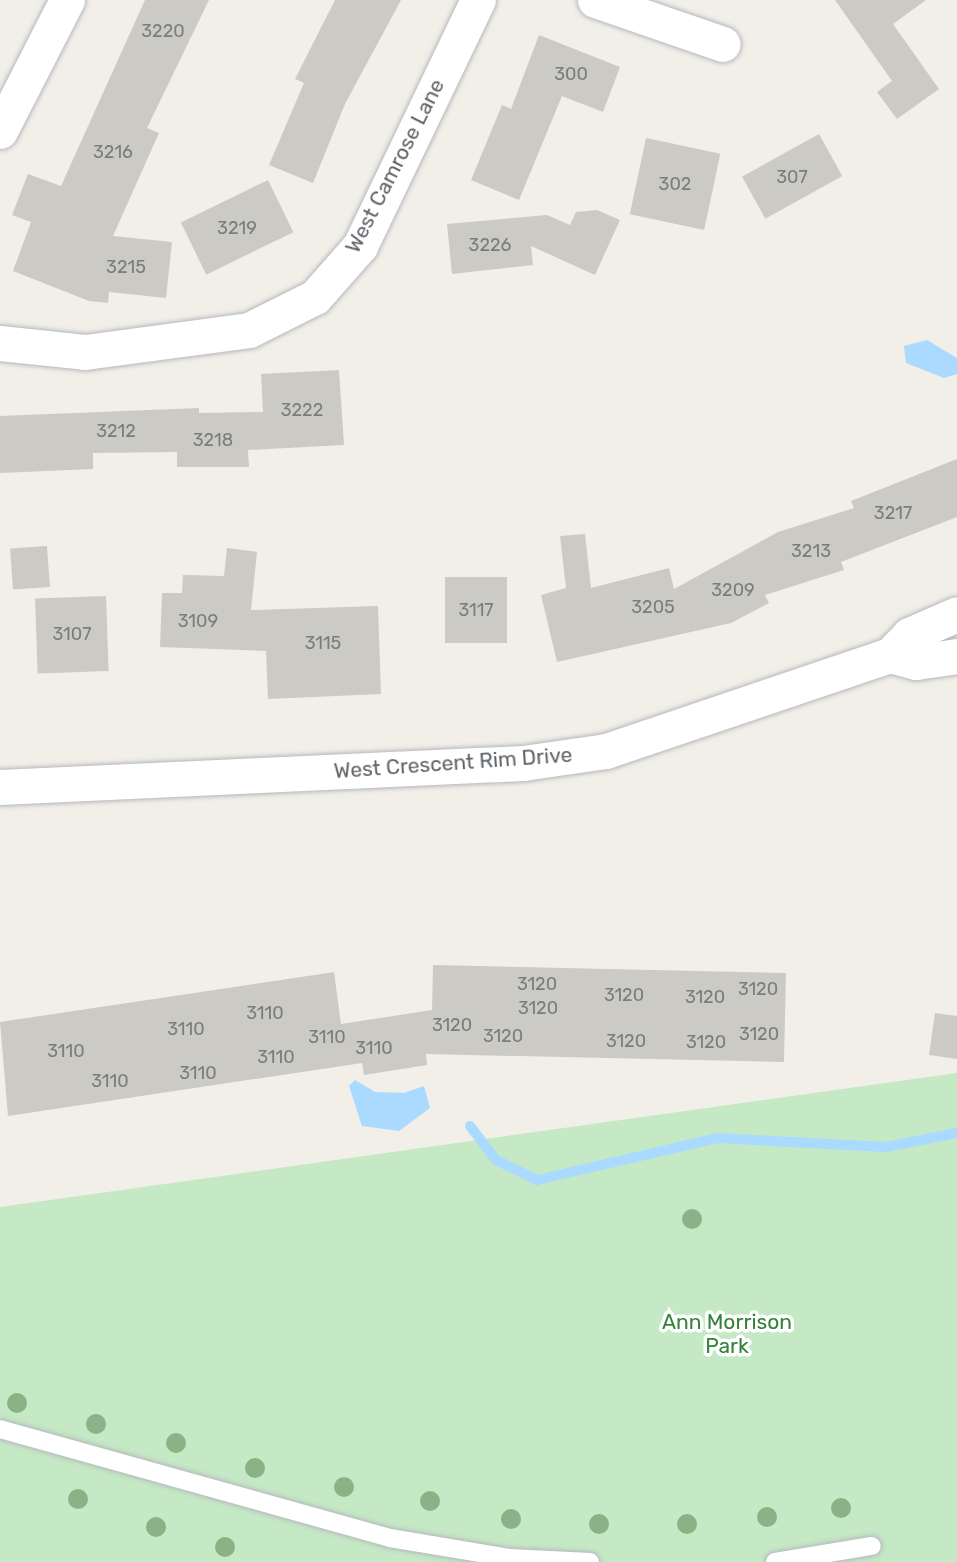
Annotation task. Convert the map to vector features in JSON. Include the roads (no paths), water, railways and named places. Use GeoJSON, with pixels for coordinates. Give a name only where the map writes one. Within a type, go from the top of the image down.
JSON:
{"type":"FeatureCollection","features":[{"type":"Feature","properties":{"kind":"street"},"geometry":{"type":"LineString","coordinates":[[0,131],[67,0]]}},
{"type":"Feature","properties":{"kind":"street","name":"West Camrose Lane"},"geometry":{"type":"LineString","coordinates":[[0,343],[85,352],[249,330],[315,297],[360,246],[478,0]]}},
{"type":"Feature","properties":{"kind":"street"},"geometry":{"type":"LineString","coordinates":[[594,0],[723,44]]}},
{"type":"Feature","properties":{"kind":"street","name":"West Crescent Rim Drive"},"geometry":{"type":"LineString","coordinates":[[0,787],[523,763],[606,751],[890,656],[909,635],[957,614]]}},
{"type":"Feature","properties":{"kind":"street","name":"West Crescent Rim Drive"},"geometry":{"type":"LineString","coordinates":[[890,656],[916,662],[957,656]]}},
{"type":"Feature","properties":{"kind":"lane"},"geometry":{"type":"LineString","coordinates":[[0,1429],[390,1538],[510,1558],[590,1562]]}},
{"type":"Feature","properties":{"kind":"lane"},"geometry":{"type":"LineString","coordinates":[[775,1562],[872,1546],[862,1562]]}},
{"type":"Feature","properties":{"kind":"water"},"geometry":{"type":"Polygon","coordinates":[[[927,340],[957,358],[957,374],[944,378],[906,363],[904,346],[927,340]]]}},
{"type":"Feature","properties":{"kind":"water"},"geometry":{"type":"Polygon","coordinates":[[[355,1080],[375,1092],[404,1093],[424,1086],[430,1108],[399,1131],[362,1126],[349,1086],[355,1080]]]}},
{"type":"Feature","properties":{"kind":"waterway"},"geometry":{"type":"LineString","coordinates":[[470,1126],[496,1160],[537,1180],[718,1138],[886,1147],[957,1133]]}},
{"type":"Feature","properties":{"kind":"park label","name":"Ann Morrison Park"},"geometry":{"type":"Point","coordinates":[727,1334]}}]}
